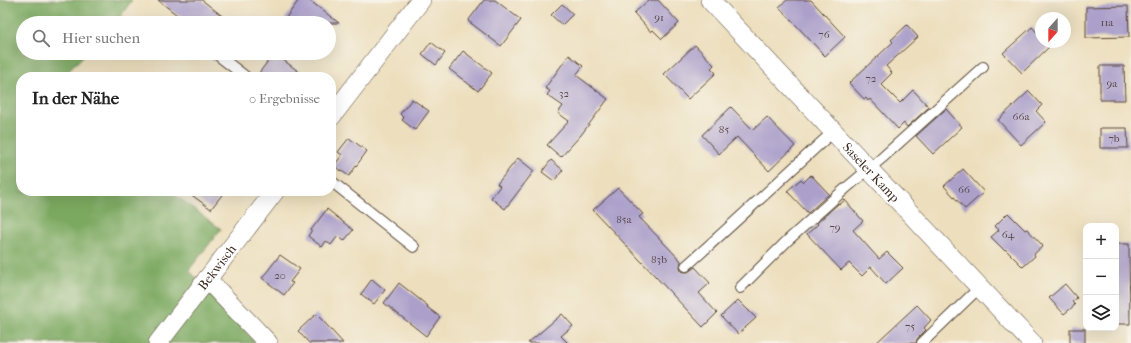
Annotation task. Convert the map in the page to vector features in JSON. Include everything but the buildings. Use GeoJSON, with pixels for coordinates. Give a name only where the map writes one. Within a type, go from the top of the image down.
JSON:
{"type":"FeatureCollection","features":[{"type":"Feature","properties":{"kind":"street"},"geometry":{"type":"LineString","coordinates":[[336,110],[421,0]]}},
{"type":"Feature","properties":{"kind":"street","name":"Saseler Kamp"},"geometry":{"type":"LineString","coordinates":[[710,0],[1032,343]]}},
{"type":"Feature","properties":{"kind":"street","name":"Bekwisch"},"geometry":{"type":"LineString","coordinates":[[158,343],[271,196]]}},
{"type":"Feature","properties":{"kind":"street"},"geometry":{"type":"LineString","coordinates":[[207,279],[268,343]]}},
{"type":"Feature","properties":{"kind":"lane"},"geometry":{"type":"LineString","coordinates":[[224,60],[240,72]]}},
{"type":"Feature","properties":{"kind":"lane"},"geometry":{"type":"LineString","coordinates":[[740,288],[787,241],[983,67]]}},
{"type":"Feature","properties":{"kind":"lane"},"geometry":{"type":"LineString","coordinates":[[686,266],[834,131]]}},
{"type":"Feature","properties":{"kind":"lane"},"geometry":{"type":"LineString","coordinates":[[336,185],[414,247]]}},
{"type":"Feature","properties":{"kind":"lane"},"geometry":{"type":"LineString","coordinates":[[922,343],[980,287]]}},
{"type":"Feature","properties":{"kind":"green space"},"geometry":{"type":"Polygon","coordinates":[[[0,0],[132,0],[121,16],[16,16],[16,60],[79,60],[68,72],[16,72],[16,196],[177,196],[221,229],[189,270],[256,343],[0,343],[0,0]]]}}]}
